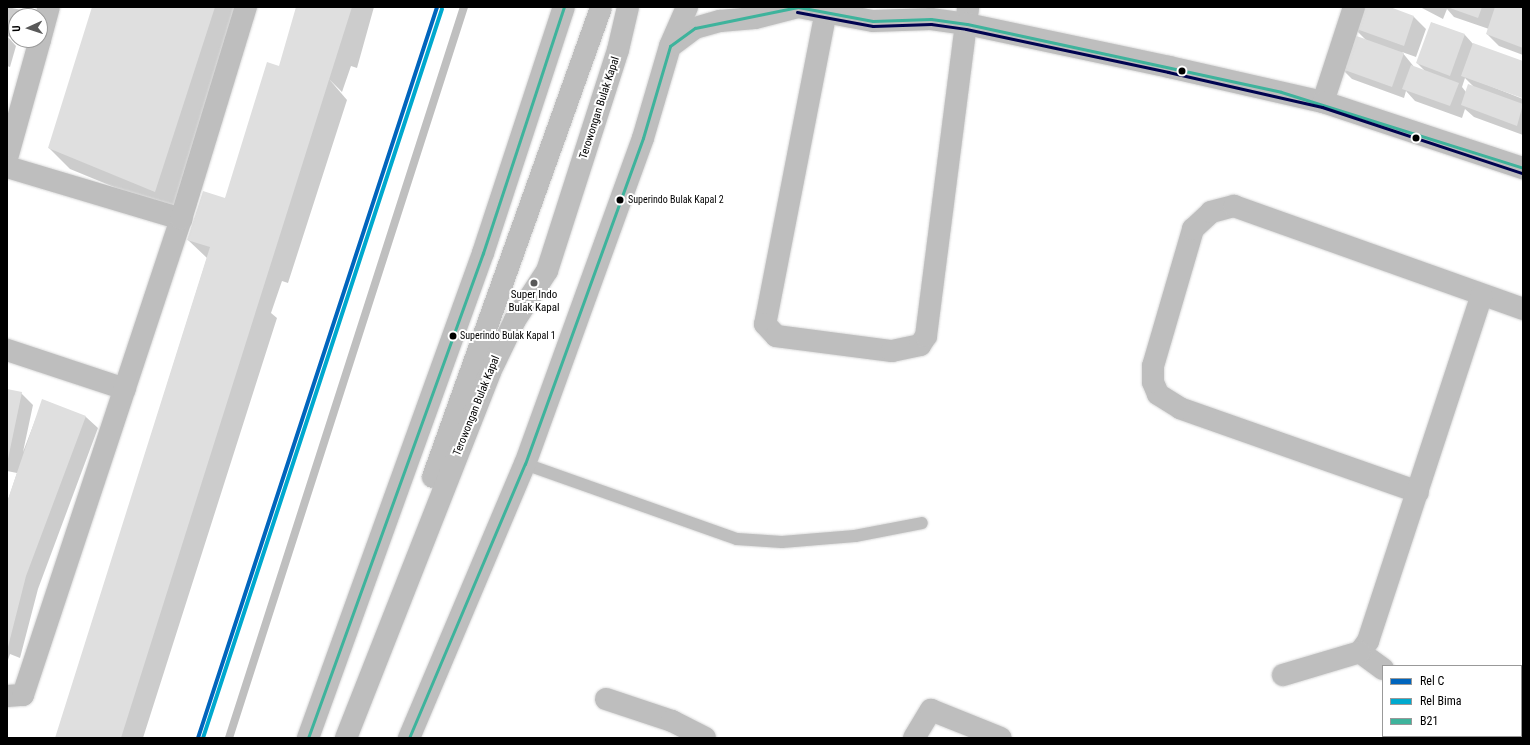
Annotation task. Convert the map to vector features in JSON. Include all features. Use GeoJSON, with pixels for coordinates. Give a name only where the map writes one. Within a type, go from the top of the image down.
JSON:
{"type":"FeatureCollection","features":[{"type":"Feature","properties":{"kind":"main road"},"geometry":{"type":"LineString","coordinates":[[7,696],[24,695],[181,219],[246,7]]}},
{"type":"Feature","properties":{"kind":"main road"},"geometry":{"type":"LineString","coordinates":[[308,738],[483,252],[564,7]]}},
{"type":"Feature","properties":{"kind":"main road","name":"Terowongan Bulak Kapal"},"geometry":{"type":"LineString","coordinates":[[346,738],[490,372],[515,320],[547,271],[618,50],[628,7]]}},
{"type":"Feature","properties":{"kind":"main road"},"geometry":{"type":"LineString","coordinates":[[670,46],[695,28],[720,20],[755,18],[798,7],[826,11],[873,21],[967,16],[1323,102],[1522,165]]}},
{"type":"Feature","properties":{"kind":"main road"},"geometry":{"type":"LineString","coordinates":[[908,7],[931,19]]}},
{"type":"Feature","properties":{"kind":"main road"},"geometry":{"type":"LineString","coordinates":[[1323,102],[1354,7]]}},
{"type":"Feature","properties":{"kind":"main road","name":"Terowongan Bulak Kapal"},"geometry":{"type":"LineString","coordinates":[[340,738],[601,8]]}},
{"type":"Feature","properties":{"kind":"main road"},"geometry":{"type":"LineString","coordinates":[[409,738],[524,464],[643,138],[670,46],[685,9]]}},
{"type":"Feature","properties":{"kind":"main road"},"geometry":{"type":"LineString","coordinates":[[826,11],[765,324],[776,336],[892,351],[920,344],[926,336],[967,16]]}},
{"type":"Feature","properties":{"kind":"main road"},"geometry":{"type":"LineString","coordinates":[[7,158],[38,48]]}},
{"type":"Feature","properties":{"kind":"main road"},"geometry":{"type":"LineString","coordinates":[[7,167],[181,219]]}},
{"type":"Feature","properties":{"kind":"main road"},"geometry":{"type":"LineString","coordinates":[[1418,492],[1180,408],[1158,394],[1153,382],[1153,366],[1193,229],[1211,212],[1234,206],[1482,296],[1523,309]]}},
{"type":"Feature","properties":{"kind":"main road"},"geometry":{"type":"LineString","coordinates":[[1283,676],[1360,652],[1368,641],[1482,296]]}},
{"type":"Feature","properties":{"kind":"main road"},"geometry":{"type":"LineString","coordinates":[[7,350],[125,389]]}},
{"type":"Feature","properties":{"kind":"main road"},"geometry":{"type":"LineString","coordinates":[[1360,652],[1382,668]]}},
{"type":"Feature","properties":{"kind":"main road"},"geometry":{"type":"LineString","coordinates":[[606,699],[672,721],[706,738]]}},
{"type":"Feature","properties":{"kind":"main road"},"geometry":{"type":"LineString","coordinates":[[914,738],[931,710],[1001,738]]}},
{"type":"Feature","properties":{"kind":"lane"},"geometry":{"type":"LineString","coordinates":[[524,464],[737,539],[782,542],[855,536],[922,523]]}},
{"type":"Feature","properties":{"kind":"building"},"geometry":{"type":"Polygon","coordinates":[[[92,7],[215,7],[155,192],[48,148],[92,7]]]}},
{"type":"Feature","properties":{"kind":"building"},"geometry":{"type":"Polygon","coordinates":[[[296,7],[352,7],[121,738],[55,738],[210,247],[187,240],[203,191],[225,198],[267,62],[279,66],[296,7]]]}},
{"type":"Feature","properties":{"kind":"building"},"geometry":{"type":"Polygon","coordinates":[[[1358,7],[1390,7],[1414,16],[1404,46],[1351,27],[1358,7]]]}},
{"type":"Feature","properties":{"kind":"building"},"geometry":{"type":"Polygon","coordinates":[[[1447,7],[1482,7],[1478,18],[1447,7]]]}},
{"type":"Feature","properties":{"kind":"building"},"geometry":{"type":"Polygon","coordinates":[[[1495,7],[1523,7],[1523,48],[1486,34],[1495,7]]]}},
{"type":"Feature","properties":{"kind":"building"},"geometry":{"type":"Polygon","coordinates":[[[1431,22],[1465,34],[1450,76],[1416,63],[1431,22]]]}},
{"type":"Feature","properties":{"kind":"building"},"geometry":{"type":"Polygon","coordinates":[[[1351,34],[1404,53],[1392,87],[1339,68],[1351,34]]]}},
{"type":"Feature","properties":{"kind":"building"},"geometry":{"type":"Polygon","coordinates":[[[1473,43],[1523,61],[1522,98],[1461,76],[1473,43]]]}},
{"type":"Feature","properties":{"kind":"building"},"geometry":{"type":"Polygon","coordinates":[[[1411,65],[1459,83],[1450,106],[1402,89],[1411,65]]]}},
{"type":"Feature","properties":{"kind":"building"},"geometry":{"type":"Polygon","coordinates":[[[1468,84],[1523,104],[1517,126],[1461,105],[1468,84]]]}},
{"type":"Feature","properties":{"kind":"building"},"geometry":{"type":"Polygon","coordinates":[[[7,389],[22,392],[8,459],[7,459],[7,389]]]}},
{"type":"Feature","properties":{"kind":"building"},"geometry":{"type":"Polygon","coordinates":[[[42,399],[86,416],[26,576],[8,647],[7,502],[42,399]]]}},
{"type":"Feature","properties":{"kind":"waterway"},"geometry":{"type":"LineString","coordinates":[[229,738],[464,7]]}},
{"type":"Feature","properties":{"kind":"rail line","name":"C"},"geometry":{"type":"LineString","coordinates":[[198,738],[437,7]]}},
{"type":"Feature","properties":{"kind":"rail line","name":"Bima"},"geometry":{"type":"LineString","coordinates":[[203,738],[442,9]]}},
{"type":"Feature","properties":{"kind":"transit line","name":"B21"},"geometry":{"type":"LineString","coordinates":[[308,738],[483,253],[564,7]]}},
{"type":"Feature","properties":{"kind":"transit line","name":"B21"},"geometry":{"type":"LineString","coordinates":[[409,738],[525,464],[643,138],[670,46],[695,28],[798,7],[873,21],[931,19],[967,24],[1281,92],[1523,168]]}},
{"type":"Feature","properties":{"kind":"transit line","name":"1"},"geometry":{"type":"LineString","coordinates":[[797,12],[873,26],[931,24],[966,29],[1168,72],[1322,107],[1521,173]]}},
{"type":"Feature","properties":{"kind":"place","name":"Superindo Bulak Kapal 2"},"geometry":{"type":"Point","coordinates":[620,200]}},
{"type":"Feature","properties":{"kind":"place","name":"Super Indo Bulak Kapal"},"geometry":{"type":"Point","coordinates":[534,283]}},
{"type":"Feature","properties":{"kind":"place","name":"Superindo Bulak Kapal 1"},"geometry":{"type":"Point","coordinates":[453,336]}}]}
